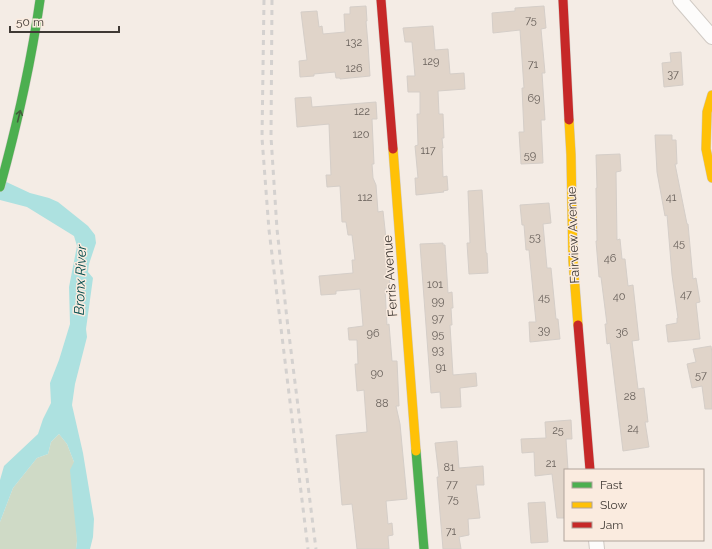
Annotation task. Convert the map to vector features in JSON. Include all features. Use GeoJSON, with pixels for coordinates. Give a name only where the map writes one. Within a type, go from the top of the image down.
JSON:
{"type":"FeatureCollection","features":[{"type":"Feature","properties":{"kind":"main road"},"geometry":{"type":"LineString","coordinates":[[0,187],[21,108],[33,47],[40,0]]}},
{"type":"Feature","properties":{"kind":"main road","name":"Ferris Avenue"},"geometry":{"type":"LineString","coordinates":[[381,0],[424,549]]}},
{"type":"Feature","properties":{"kind":"main road","name":"Fairview Avenue"},"geometry":{"type":"LineString","coordinates":[[564,0],[571,155],[572,261],[590,469]]}},
{"type":"Feature","properties":{"kind":"main road"},"geometry":{"type":"LineString","coordinates":[[712,95],[708,112],[706,149],[712,178]]}},
{"type":"Feature","properties":{"kind":"street"},"geometry":{"type":"LineString","coordinates":[[680,0],[712,36]]}},
{"type":"Feature","properties":{"kind":"green space"},"geometry":{"type":"Polygon","coordinates":[[[59,434],[67,444],[74,462],[76,549],[0,549],[0,522],[13,488],[37,458],[48,454],[51,442],[59,434]]]}},
{"type":"Feature","properties":{"kind":"water","name":"Bronx River"},"geometry":{"type":"Polygon","coordinates":[[[0,179],[30,193],[58,202],[88,226],[95,235],[96,243],[88,272],[93,278],[86,329],[87,337],[75,384],[72,405],[83,453],[94,519],[93,537],[90,549],[76,549],[77,541],[70,470],[74,462],[67,444],[59,434],[51,442],[48,454],[37,458],[13,488],[0,522],[0,480],[4,466],[38,434],[51,403],[50,383],[70,324],[69,287],[77,246],[74,236],[27,207],[0,200],[0,179]]]}},
{"type":"Feature","properties":{"kind":"building"},"geometry":{"type":"Polygon","coordinates":[[[366,6],[370,76],[340,79],[336,78],[335,72],[300,77],[299,61],[307,60],[301,12],[317,11],[319,27],[322,26],[323,34],[345,32],[344,14],[350,14],[350,7],[366,6]]]}},
{"type":"Feature","properties":{"kind":"building"},"geometry":{"type":"Polygon","coordinates":[[[544,6],[546,28],[541,29],[545,73],[542,73],[545,120],[541,120],[543,163],[521,164],[519,132],[524,132],[522,88],[524,88],[520,30],[493,33],[492,13],[515,11],[515,8],[544,6]]]}},
{"type":"Feature","properties":{"kind":"building"},"geometry":{"type":"Polygon","coordinates":[[[433,26],[435,50],[448,49],[450,74],[464,73],[465,89],[438,91],[439,114],[443,114],[443,177],[447,176],[448,190],[443,191],[444,192],[416,195],[415,178],[418,178],[415,146],[418,145],[417,114],[420,114],[420,92],[408,92],[407,76],[415,76],[412,42],[405,42],[403,28],[433,26]]]}},
{"type":"Feature","properties":{"kind":"building"},"geometry":{"type":"Polygon","coordinates":[[[681,52],[683,85],[664,87],[662,63],[671,62],[670,53],[681,52]]]}},
{"type":"Feature","properties":{"kind":"building"},"geometry":{"type":"Polygon","coordinates":[[[311,97],[312,107],[376,102],[377,119],[372,119],[374,164],[372,164],[373,178],[376,185],[378,212],[383,211],[388,257],[390,288],[385,288],[387,325],[389,324],[392,361],[397,361],[399,406],[396,406],[400,424],[407,499],[386,501],[388,524],[392,523],[393,535],[388,536],[389,549],[357,549],[352,504],[342,505],[336,435],[367,432],[364,390],[357,391],[355,364],[358,364],[357,340],[349,340],[348,328],[363,326],[360,289],[336,291],[336,294],[321,295],[319,276],[353,273],[352,260],[355,260],[352,235],[348,235],[346,222],[342,222],[340,186],[327,187],[326,175],[331,175],[329,124],[297,127],[295,98],[311,97]]]}},
{"type":"Feature","properties":{"kind":"building"},"geometry":{"type":"Polygon","coordinates":[[[655,135],[672,135],[672,140],[676,140],[677,164],[675,164],[688,224],[693,279],[696,278],[700,302],[696,303],[700,339],[668,342],[666,325],[677,323],[678,318],[672,275],[667,215],[665,216],[657,172],[655,135]]]}},
{"type":"Feature","properties":{"kind":"building"},"geometry":{"type":"Polygon","coordinates":[[[620,154],[621,171],[616,172],[617,240],[620,239],[622,259],[625,259],[628,286],[633,285],[639,340],[632,341],[638,389],[644,388],[648,422],[645,422],[649,447],[623,451],[610,343],[607,344],[605,324],[607,324],[601,277],[599,277],[596,241],[596,155],[620,154]]]}},
{"type":"Feature","properties":{"kind":"building"},"geometry":{"type":"Polygon","coordinates":[[[482,190],[488,273],[469,274],[467,243],[470,243],[468,191],[482,190]]]}},
{"type":"Feature","properties":{"kind":"building"},"geometry":{"type":"Polygon","coordinates":[[[549,203],[551,223],[543,224],[547,268],[551,268],[556,319],[558,319],[560,339],[530,342],[529,322],[536,322],[529,250],[526,250],[524,225],[522,225],[520,205],[549,203]]]}},
{"type":"Feature","properties":{"kind":"building"},"geometry":{"type":"Polygon","coordinates":[[[443,243],[443,245],[445,245],[448,293],[452,292],[452,325],[450,325],[453,375],[476,373],[477,386],[460,388],[461,407],[441,408],[440,392],[431,393],[420,244],[443,243]]]}},
{"type":"Feature","properties":{"kind":"building"},"geometry":{"type":"Polygon","coordinates":[[[711,346],[712,409],[705,409],[702,386],[692,388],[687,364],[696,362],[693,349],[711,346]]]}},
{"type":"Feature","properties":{"kind":"building"},"geometry":{"type":"Polygon","coordinates":[[[571,420],[572,439],[566,439],[568,469],[564,469],[564,518],[557,518],[552,474],[535,476],[534,452],[522,453],[521,439],[546,438],[545,422],[571,420]]]}},
{"type":"Feature","properties":{"kind":"building"},"geometry":{"type":"Polygon","coordinates":[[[457,441],[459,468],[483,466],[484,485],[476,485],[480,518],[468,519],[469,535],[459,537],[461,549],[443,549],[437,477],[439,477],[435,443],[457,441]]]}},
{"type":"Feature","properties":{"kind":"building"},"geometry":{"type":"Polygon","coordinates":[[[545,502],[548,542],[531,543],[528,503],[545,502]]]}},
{"type":"Feature","properties":{"kind":"railway"},"geometry":{"type":"LineString","coordinates":[[264,0],[262,138],[269,230],[308,549]]}},
{"type":"Feature","properties":{"kind":"railway"},"geometry":{"type":"LineString","coordinates":[[272,0],[271,137],[277,229],[316,549]]}},
{"type":"Feature","properties":{"kind":"traffic: fast"},"geometry":{"type":"LineString","coordinates":[[0,187],[23,94],[40,0]]}},
{"type":"Feature","properties":{"kind":"traffic: fast"},"geometry":{"type":"LineString","coordinates":[[416,451],[424,549]]}},
{"type":"Feature","properties":{"kind":"traffic: slow"},"geometry":{"type":"LineString","coordinates":[[712,95],[707,112],[706,149],[712,178]]}},
{"type":"Feature","properties":{"kind":"traffic: slow"},"geometry":{"type":"LineString","coordinates":[[569,120],[573,261],[578,325]]}},
{"type":"Feature","properties":{"kind":"traffic: slow"},"geometry":{"type":"LineString","coordinates":[[393,149],[416,451]]}},
{"type":"Feature","properties":{"kind":"traffic: jam"},"geometry":{"type":"LineString","coordinates":[[381,0],[393,149]]}},
{"type":"Feature","properties":{"kind":"traffic: jam"},"geometry":{"type":"LineString","coordinates":[[563,0],[569,120]]}},
{"type":"Feature","properties":{"kind":"traffic: jam"},"geometry":{"type":"LineString","coordinates":[[578,325],[590,469]]}}]}
